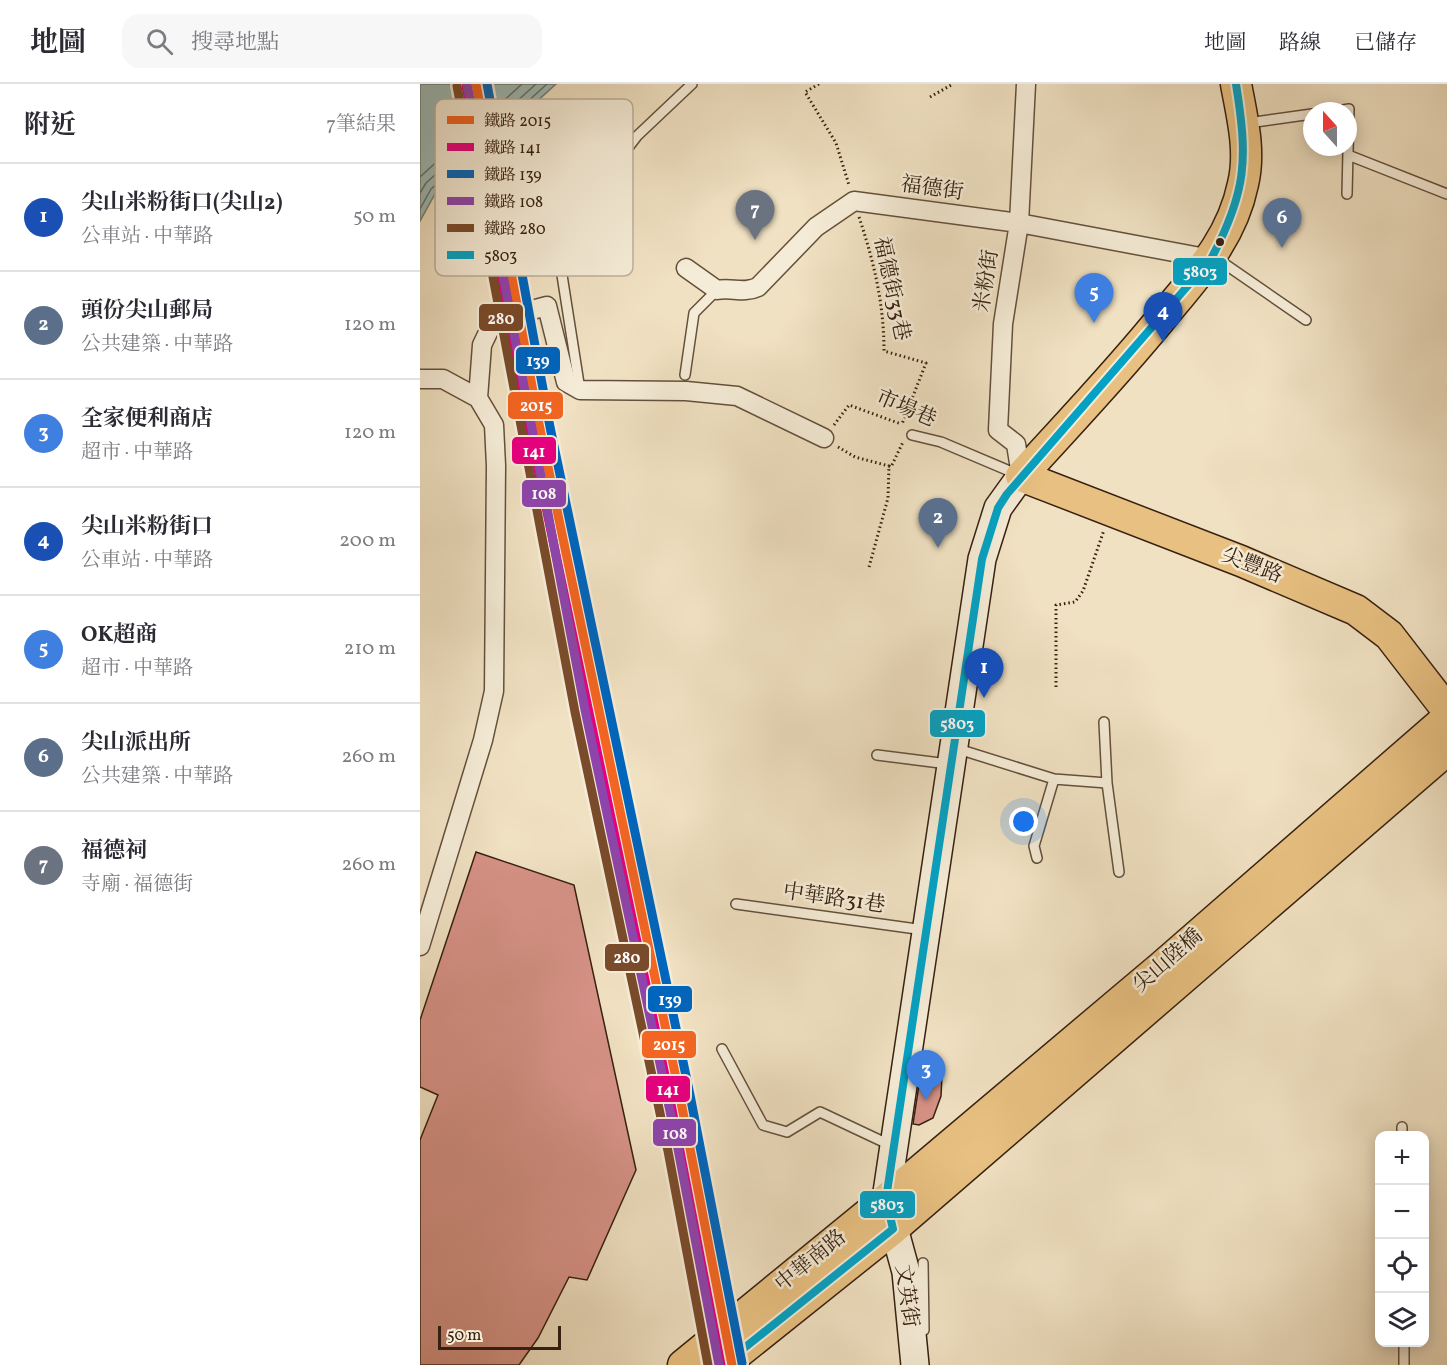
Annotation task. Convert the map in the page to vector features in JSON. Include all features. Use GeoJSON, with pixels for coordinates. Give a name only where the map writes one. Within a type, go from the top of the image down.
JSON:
{"type":"FeatureCollection","features":[{"type":"Feature","properties":{"kind":"main road"},"geometry":{"type":"LineString","coordinates":[[1021,476],[1105,384],[1211,259],[1233,220],[1244,182],[1246,147],[1236,84]]}},
{"type":"Feature","properties":{"kind":"main road","name":"尖豐路"},"geometry":{"type":"LineString","coordinates":[[1021,476],[1252,565],[1356,610],[1389,635],[1447,710]]}},
{"type":"Feature","properties":{"kind":"main road","name":"尖山陸橋"},"geometry":{"type":"LineString","coordinates":[[886,1199],[1161,967],[1447,718]]}},
{"type":"Feature","properties":{"kind":"main road","name":"尖山陸橋"},"geometry":{"type":"LineString","coordinates":[[892,1229],[1447,750]]}},
{"type":"Feature","properties":{"kind":"main road","name":"中華南路"},"geometry":{"type":"LineString","coordinates":[[766,1313],[886,1199]]}},
{"type":"Feature","properties":{"kind":"main road","name":"中華南路"},"geometry":{"type":"LineString","coordinates":[[766,1313],[892,1229]]}},
{"type":"Feature","properties":{"kind":"main road"},"geometry":{"type":"LineString","coordinates":[[686,1363],[766,1313]]}},
{"type":"Feature","properties":{"kind":"main road"},"geometry":{"type":"LineString","coordinates":[[723,1365],[766,1313]]}},
{"type":"Feature","properties":{"kind":"street","name":"米粉街"},"geometry":{"type":"LineString","coordinates":[[1021,476],[1016,444],[998,430],[1003,324],[1019,223],[1026,84]]}},
{"type":"Feature","properties":{"kind":"street"},"geometry":{"type":"LineString","coordinates":[[686,268],[717,290],[727,288],[745,292],[758,287],[816,227],[854,201]]}},
{"type":"Feature","properties":{"kind":"street","name":"福德街"},"geometry":{"type":"LineString","coordinates":[[854,201],[1019,223],[1211,259]]}},
{"type":"Feature","properties":{"kind":"street"},"geometry":{"type":"LineString","coordinates":[[478,398],[482,345],[494,320],[547,306],[566,382],[580,390],[686,391],[737,396],[824,438]]}},
{"type":"Feature","properties":{"kind":"street"},"geometry":{"type":"LineString","coordinates":[[420,379],[443,379],[478,398],[494,425],[496,465],[494,691],[483,740],[420,946]]}},
{"type":"Feature","properties":{"kind":"street"},"geometry":{"type":"LineString","coordinates":[[886,1199],[982,559],[998,508],[1021,476]]}},
{"type":"Feature","properties":{"kind":"street","name":"文英街"},"geometry":{"type":"LineString","coordinates":[[886,1199],[892,1229],[906,1272],[921,1354]]}},
{"type":"Feature","properties":{"kind":"lane"},"geometry":{"type":"LineString","coordinates":[[633,141],[692,84]]}},
{"type":"Feature","properties":{"kind":"lane"},"geometry":{"type":"LineString","coordinates":[[1243,123],[1303,115]]}},
{"type":"Feature","properties":{"kind":"lane"},"geometry":{"type":"LineString","coordinates":[[1347,194],[1348,156]]}},
{"type":"Feature","properties":{"kind":"lane"},"geometry":{"type":"LineString","coordinates":[[1351,156],[1447,194]]}},
{"type":"Feature","properties":{"kind":"lane"},"geometry":{"type":"LineString","coordinates":[[1211,259],[1219,260],[1306,320]]}},
{"type":"Feature","properties":{"kind":"lane"},"geometry":{"type":"LineString","coordinates":[[562,276],[580,390]]}},
{"type":"Feature","properties":{"kind":"lane"},"geometry":{"type":"LineString","coordinates":[[685,375],[694,313],[717,290]]}},
{"type":"Feature","properties":{"kind":"lane","name":"市場巷"},"geometry":{"type":"LineString","coordinates":[[912,435],[941,442],[1021,476]]}},
{"type":"Feature","properties":{"kind":"lane"},"geometry":{"type":"LineString","coordinates":[[1104,722],[1107,783],[1119,872]]}},
{"type":"Feature","properties":{"kind":"lane"},"geometry":{"type":"LineString","coordinates":[[877,755],[952,756],[1053,779],[1107,783]]}},
{"type":"Feature","properties":{"kind":"lane"},"geometry":{"type":"LineString","coordinates":[[1037,858],[1034,846],[1053,779]]}},
{"type":"Feature","properties":{"kind":"lane","name":"中華路31巷"},"geometry":{"type":"LineString","coordinates":[[736,904],[928,930]]}},
{"type":"Feature","properties":{"kind":"lane"},"geometry":{"type":"LineString","coordinates":[[723,1049],[763,1125],[787,1132],[820,1112],[895,1147]]}},
{"type":"Feature","properties":{"kind":"lane"},"geometry":{"type":"LineString","coordinates":[[923,1263],[921,1354],[925,1365]]}},
{"type":"Feature","properties":{"kind":"lane"},"geometry":{"type":"LineString","coordinates":[[1404,1347],[1404,1365]]}},
{"type":"Feature","properties":{"kind":"path"},"geometry":{"type":"LineString","coordinates":[[819,84],[805,92],[836,143],[854,201]]}},
{"type":"Feature","properties":{"kind":"path"},"geometry":{"type":"LineString","coordinates":[[930,97],[953,84]]}},
{"type":"Feature","properties":{"kind":"path","name":"福德街33巷"},"geometry":{"type":"LineString","coordinates":[[854,201],[874,261],[884,314],[884,351],[926,363],[902,424]]}},
{"type":"Feature","properties":{"kind":"path","name":"市場巷"},"geometry":{"type":"LineString","coordinates":[[824,438],[849,405],[913,428],[912,435]]}},
{"type":"Feature","properties":{"kind":"path"},"geometry":{"type":"LineString","coordinates":[[889,466],[891,467],[900,444],[912,435]]}},
{"type":"Feature","properties":{"kind":"path"},"geometry":{"type":"LineString","coordinates":[[824,438],[855,457],[889,466]]}},
{"type":"Feature","properties":{"kind":"path"},"geometry":{"type":"LineString","coordinates":[[869,567],[888,498],[889,466]]}},
{"type":"Feature","properties":{"kind":"path"},"geometry":{"type":"LineString","coordinates":[[1056,687],[1056,605],[1075,602],[1083,591],[1111,512]]}},
{"type":"Feature","properties":{"kind":"water"},"geometry":{"type":"Polygon","coordinates":[[[420,84],[556,84],[540,99],[435,99],[435,194],[420,221],[420,84]]]}},
{"type":"Feature","properties":{"kind":"building"},"geometry":{"type":"Polygon","coordinates":[[[476,852],[574,885],[636,1170],[587,1280],[569,1277],[538,1338],[519,1365],[420,1365],[420,1140],[438,1095],[420,1087],[420,1020],[476,852]]]}},
{"type":"Feature","properties":{"kind":"building"},"geometry":{"type":"Polygon","coordinates":[[[921,1072],[942,1075],[941,1096],[933,1118],[919,1125],[913,1124],[921,1072]]]}},
{"type":"Feature","properties":{"kind":"rail line","name":"108"},"geometry":{"type":"LineString","coordinates":[[467,84],[470,99]]}},
{"type":"Feature","properties":{"kind":"rail line","name":"2015"},"geometry":{"type":"LineString","coordinates":[[476,84],[479,99]]}},
{"type":"Feature","properties":{"kind":"rail line","name":"139"},"geometry":{"type":"LineString","coordinates":[[487,84],[490,99]]}},
{"type":"Feature","properties":{"kind":"rail line","name":"280"},"geometry":{"type":"LineString","coordinates":[[457,86],[459,99]]}},
{"type":"Feature","properties":{"kind":"rail line","name":"141"},"geometry":{"type":"LineString","coordinates":[[466,86],[468,99]]}},
{"type":"Feature","properties":{"kind":"rail line","name":"280"},"geometry":{"type":"LineString","coordinates":[[493,276],[575,712],[668,1151],[708,1365]]}},
{"type":"Feature","properties":{"kind":"rail line","name":"141"},"geometry":{"type":"LineString","coordinates":[[501,276],[530,431],[670,1099],[721,1365]]}},
{"type":"Feature","properties":{"kind":"rail line","name":"108"},"geometry":{"type":"LineString","coordinates":[[503,276],[585,710],[678,1149],[719,1365]]}},
{"type":"Feature","properties":{"kind":"rail line","name":"2015"},"geometry":{"type":"LineString","coordinates":[[512,276],[540,429],[680,1097],[732,1365]]}},
{"type":"Feature","properties":{"kind":"rail line","name":"139"},"geometry":{"type":"LineString","coordinates":[[522,276],[550,427],[690,1095],[742,1363]]}},
{"type":"Feature","properties":{"kind":"transit line","name":"5803"},"geometry":{"type":"LineString","coordinates":[[723,1365],[893,1229],[886,1199],[982,559],[998,508],[1007,494],[1211,259],[1232,214],[1242,174],[1242,133],[1236,84]]}},
{"type":"Feature","properties":{"kind":"place","name":"福德祠"},"geometry":{"type":"Point","coordinates":[755,240]}},
{"type":"Feature","properties":{"kind":"place","name":"尖山派出所"},"geometry":{"type":"Point","coordinates":[1282,248]}},
{"type":"Feature","properties":{"kind":"place","name":"OK超商"},"geometry":{"type":"Point","coordinates":[1094,323]}},
{"type":"Feature","properties":{"kind":"place","name":"尖山米粉街口"},"geometry":{"type":"Point","coordinates":[1163,342]}},
{"type":"Feature","properties":{"kind":"place","name":"頭份尖山郵局"},"geometry":{"type":"Point","coordinates":[938,548]}},
{"type":"Feature","properties":{"kind":"place","name":"尖山米粉街口(尖山2)"},"geometry":{"type":"Point","coordinates":[984,698]}},
{"type":"Feature","properties":{"kind":"place","name":"全家便利商店"},"geometry":{"type":"Point","coordinates":[926,1100]}}]}
